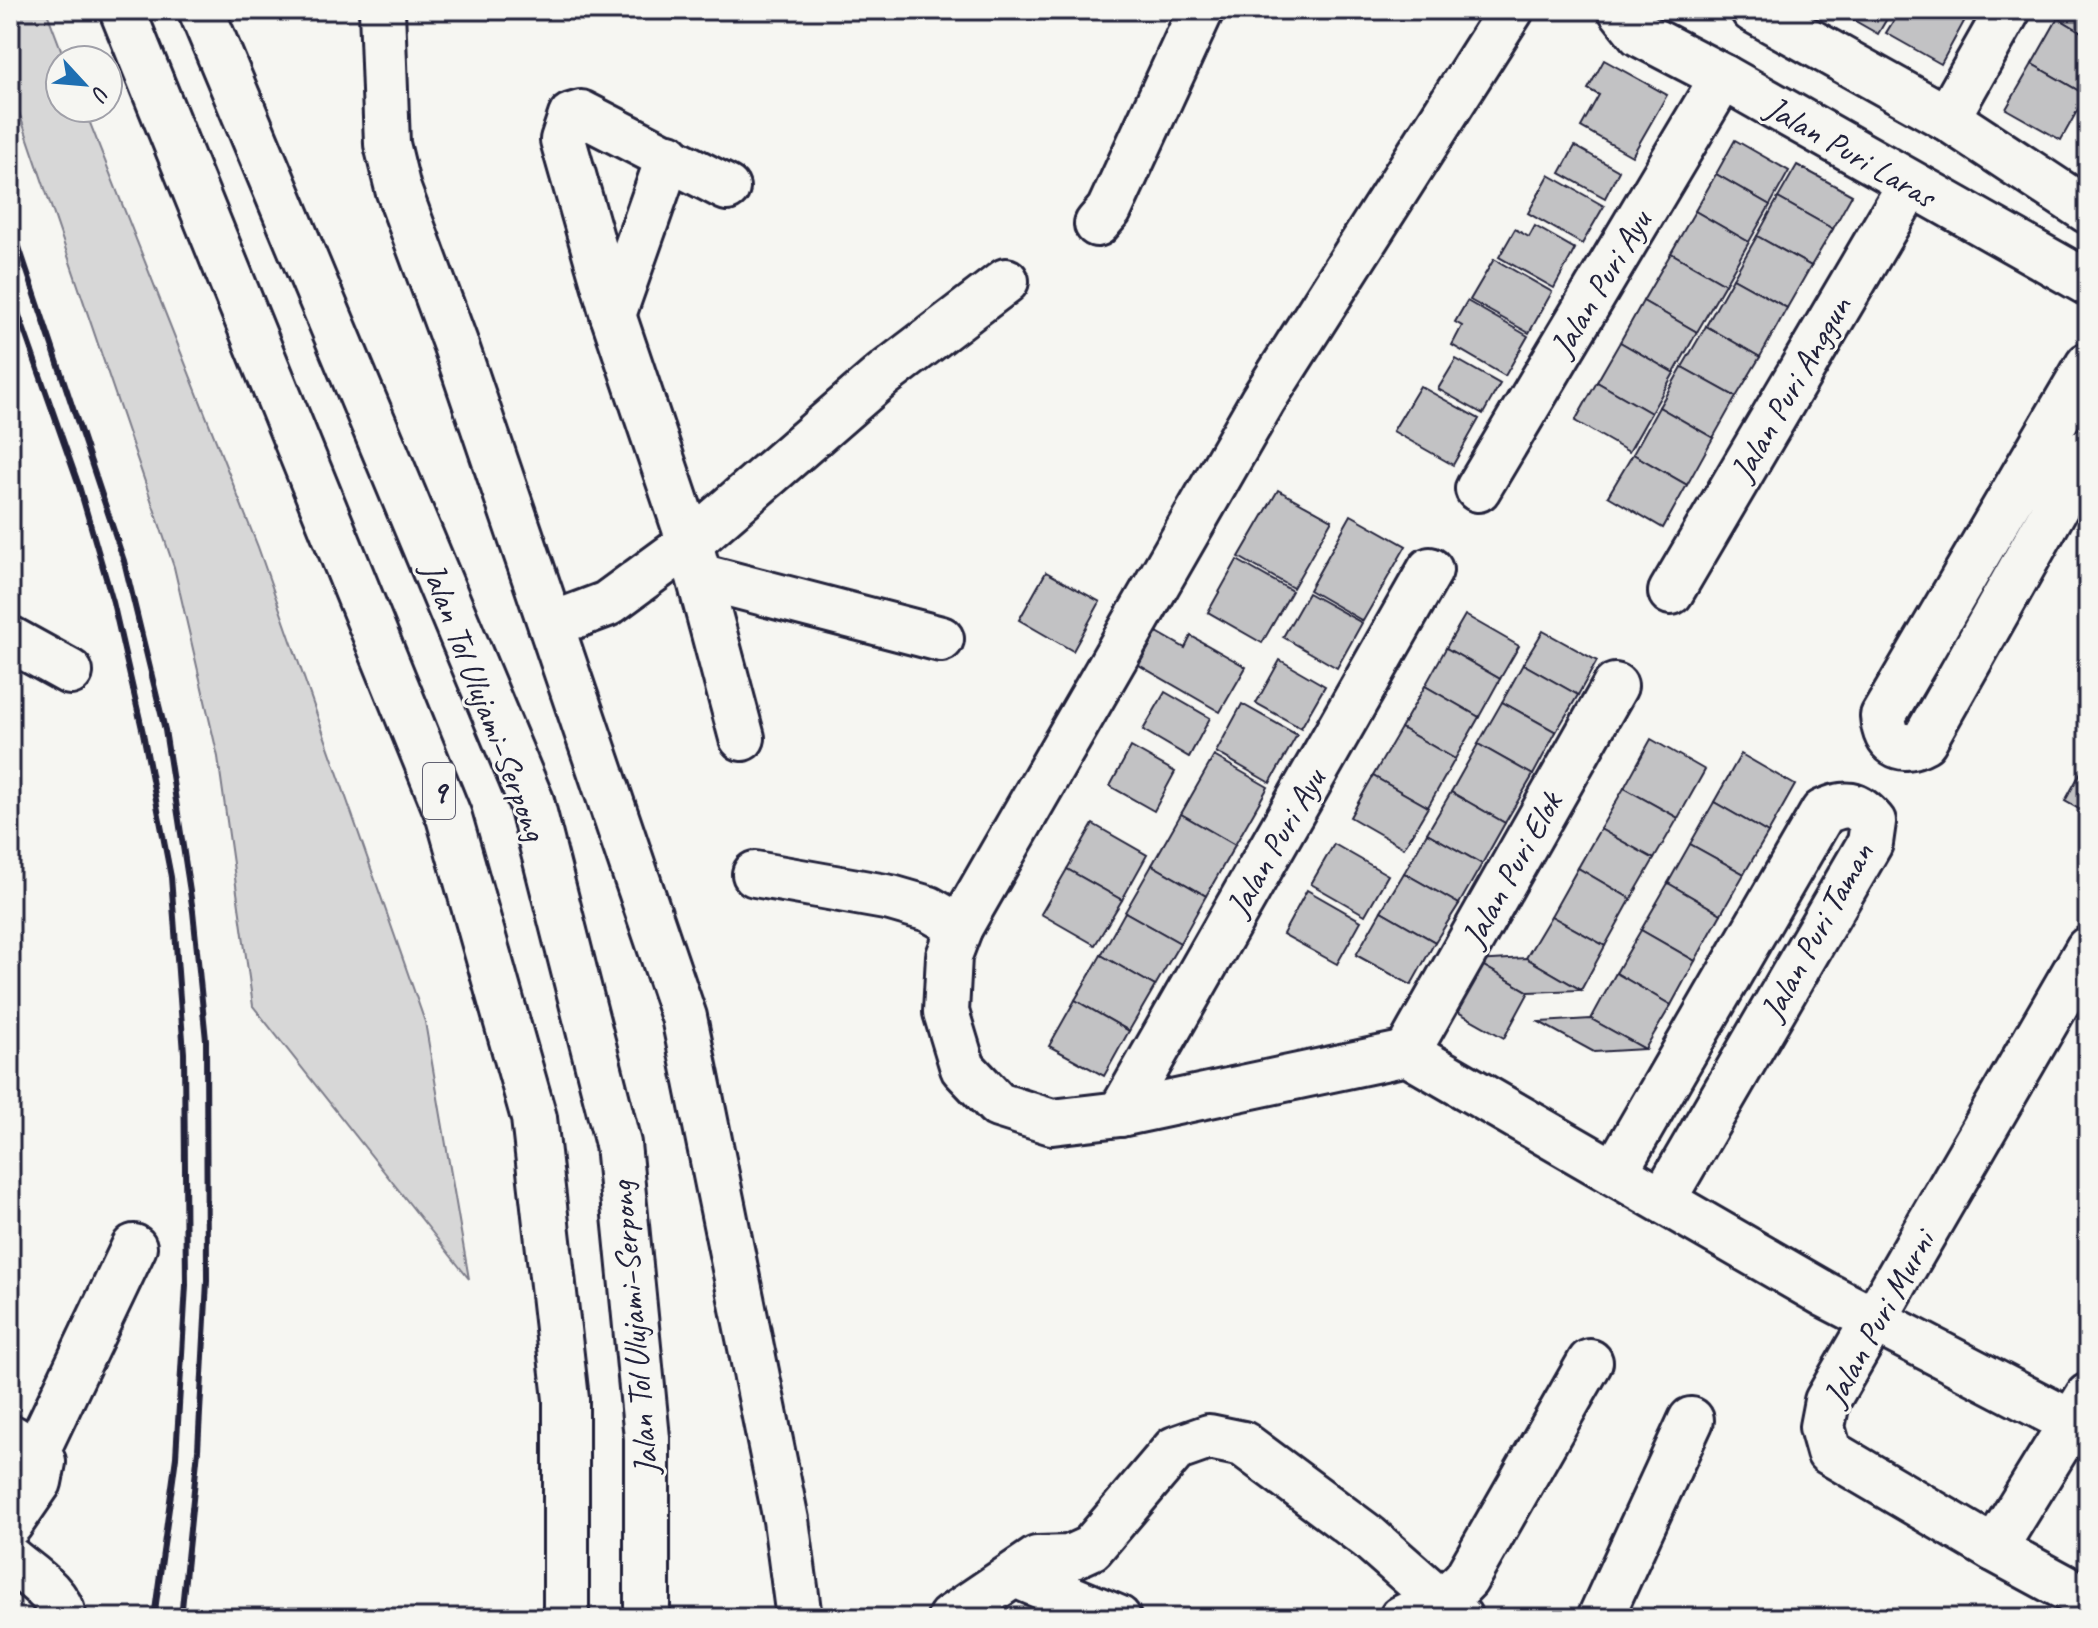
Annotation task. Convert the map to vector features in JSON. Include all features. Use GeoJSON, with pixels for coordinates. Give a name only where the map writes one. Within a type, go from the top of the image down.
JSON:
{"type":"FeatureCollection","features":[{"type":"Feature","properties":{"kind":"main road","name":"9"},"geometry":{"type":"LineString","coordinates":[[122,10],[449,817],[534,1118],[566,1399],[566,1618]]}},
{"type":"Feature","properties":{"kind":"main road","name":"Jalan Tol Ulujami–Serpong"},"geometry":{"type":"LineString","coordinates":[[201,10],[531,801],[618,1144],[647,1438],[647,1618]]}},
{"type":"Feature","properties":{"kind":"main road"},"geometry":{"type":"LineString","coordinates":[[382,10],[387,144],[398,189],[455,343],[684,1017],[786,1520],[799,1618]]}},
{"type":"Feature","properties":{"kind":"main road"},"geometry":{"type":"LineString","coordinates":[[1097,224],[1109,210],[1201,10]]}},
{"type":"Feature","properties":{"kind":"main road"},"geometry":{"type":"LineString","coordinates":[[1511,10],[1263,400],[960,927],[949,956],[946,1012],[963,1068],[998,1105],[1052,1122],[1120,1114],[1407,1053],[1875,1321],[2083,1417],[1994,1549]]}},
{"type":"Feature","properties":{"kind":"main road","name":"Jalan Puri Laras"},"geometry":{"type":"LineString","coordinates":[[1621,10],[1640,34],[1723,77],[2088,283]]}},
{"type":"Feature","properties":{"kind":"main road"},"geometry":{"type":"LineString","coordinates":[[1753,10],[1947,118],[2088,211]]}},
{"type":"Feature","properties":{"kind":"main road"},"geometry":{"type":"LineString","coordinates":[[1947,118],[2008,10]]}},
{"type":"Feature","properties":{"kind":"main road","name":"Jalan Puri Ayu"},"geometry":{"type":"LineString","coordinates":[[1478,489],[1723,77]]}},
{"type":"Feature","properties":{"kind":"main road"},"geometry":{"type":"LineString","coordinates":[[727,188],[581,113],[571,116],[564,132],[563,140],[613,315],[694,560],[742,738]]}},
{"type":"Feature","properties":{"kind":"main road"},"geometry":{"type":"LineString","coordinates":[[613,315],[669,156]]}},
{"type":"Feature","properties":{"kind":"main road","name":"Jalan Puri Anggun"},"geometry":{"type":"LineString","coordinates":[[1671,592],[1910,185]]}},
{"type":"Feature","properties":{"kind":"main road"},"geometry":{"type":"LineString","coordinates":[[551,625],[607,604],[694,560],[883,375],[1006,281]]}},
{"type":"Feature","properties":{"kind":"main road"},"geometry":{"type":"LineString","coordinates":[[2088,365],[1883,716],[1884,732],[1895,745],[1911,748],[1924,741],[2088,450]]}},
{"type":"Feature","properties":{"kind":"main road"},"geometry":{"type":"LineString","coordinates":[[694,560],[941,639]]}},
{"type":"Feature","properties":{"kind":"main road","name":"Jalan Puri Ayu"},"geometry":{"type":"LineString","coordinates":[[1120,1114],[1430,570]]}},
{"type":"Feature","properties":{"kind":"main road"},"geometry":{"type":"LineString","coordinates":[[10,639],[70,672]]}},
{"type":"Feature","properties":{"kind":"main road","name":"Jalan Puri Elok"},"geometry":{"type":"LineString","coordinates":[[1407,1053],[1615,686]]}},
{"type":"Feature","properties":{"kind":"main road","name":"Jalan Puri Taman"},"geometry":{"type":"LineString","coordinates":[[1615,1172],[1823,812],[1841,804],[1860,808],[1873,822],[1870,843],[1663,1200]]}},
{"type":"Feature","properties":{"kind":"main road"},"geometry":{"type":"LineString","coordinates":[[755,874],[891,898],[929,909],[960,927]]}},
{"type":"Feature","properties":{"kind":"main road","name":"Jalan Puri Murni"},"geometry":{"type":"LineString","coordinates":[[2088,949],[1827,1401],[1822,1427],[1829,1452],[2088,1600]]}},
{"type":"Feature","properties":{"kind":"main road"},"geometry":{"type":"LineString","coordinates":[[10,1524],[39,1482],[43,1462],[23,1445],[134,1247]]}},
{"type":"Feature","properties":{"kind":"main road"},"geometry":{"type":"LineString","coordinates":[[1450,1608],[1458,1589],[1590,1362]]}},
{"type":"Feature","properties":{"kind":"main road"},"geometry":{"type":"LineString","coordinates":[[1600,1618],[1691,1420]]}},
{"type":"Feature","properties":{"kind":"main road"},"geometry":{"type":"LineString","coordinates":[[950,1618],[1037,1559],[1069,1558],[1091,1548],[1175,1449],[1209,1437],[1243,1444],[1368,1537],[1450,1608]]}},
{"type":"Feature","properties":{"kind":"main road"},"geometry":{"type":"LineString","coordinates":[[10,1559],[49,1592],[61,1606],[64,1618]]}},
{"type":"Feature","properties":{"kind":"main road"},"geometry":{"type":"LineString","coordinates":[[1015,1575],[1118,1618]]}},
{"type":"Feature","properties":{"kind":"main road"},"geometry":{"type":"LineString","coordinates":[[1402,1618],[1450,1608]]}},
{"type":"Feature","properties":{"kind":"shaded area"},"geometry":{"type":"Polygon","coordinates":[[[10,10],[46,10],[59,44],[44,44],[44,124],[90,124],[258,547],[425,1022],[469,1279],[253,1006],[218,757],[174,567],[10,86],[10,10]]]}},
{"type":"Feature","properties":{"kind":"building"},"geometry":{"type":"Polygon","coordinates":[[[1836,10],[1892,10],[1878,34],[1836,10]]]}},
{"type":"Feature","properties":{"kind":"building"},"geometry":{"type":"Polygon","coordinates":[[[1900,10],[1951,10],[1966,18],[1941,64],[1886,33],[1900,10]]]}},
{"type":"Feature","properties":{"kind":"building"},"geometry":{"type":"Polygon","coordinates":[[[2062,10],[2088,10],[2088,36],[2058,18],[2062,10]]]}},
{"type":"Feature","properties":{"kind":"building"},"geometry":{"type":"Polygon","coordinates":[[[2058,18],[2088,36],[2086,95],[2032,64],[2058,18]]]}},
{"type":"Feature","properties":{"kind":"building"},"geometry":{"type":"Polygon","coordinates":[[[1604,60],[1667,95],[1632,156],[1581,127],[1599,95],[1588,89],[1604,60]]]}},
{"type":"Feature","properties":{"kind":"building"},"geometry":{"type":"Polygon","coordinates":[[[2032,64],[2086,95],[2061,140],[2006,109],[2032,64]]]}},
{"type":"Feature","properties":{"kind":"building"},"geometry":{"type":"Polygon","coordinates":[[[1735,140],[1789,171],[1770,205],[1716,174],[1735,140]]]}},
{"type":"Feature","properties":{"kind":"building"},"geometry":{"type":"Polygon","coordinates":[[[1575,146],[1619,171],[1605,198],[1560,173],[1575,146]]]}},
{"type":"Feature","properties":{"kind":"building"},"geometry":{"type":"Polygon","coordinates":[[[1797,165],[1852,195],[1833,229],[1778,198],[1797,165]]]}},
{"type":"Feature","properties":{"kind":"building"},"geometry":{"type":"Polygon","coordinates":[[[1716,174],[1770,205],[1749,242],[1695,211],[1716,174]]]}},
{"type":"Feature","properties":{"kind":"building"},"geometry":{"type":"Polygon","coordinates":[[[1549,175],[1604,206],[1582,244],[1528,213],[1549,175]]]}},
{"type":"Feature","properties":{"kind":"building"},"geometry":{"type":"Polygon","coordinates":[[[1778,198],[1833,229],[1811,266],[1757,236],[1778,198]]]}},
{"type":"Feature","properties":{"kind":"building"},"geometry":{"type":"Polygon","coordinates":[[[1695,211],[1749,242],[1725,284],[1671,253],[1695,211]]]}},
{"type":"Feature","properties":{"kind":"building"},"geometry":{"type":"Polygon","coordinates":[[[1535,226],[1575,249],[1554,288],[1499,257],[1515,229],[1529,237],[1535,226]]]}},
{"type":"Feature","properties":{"kind":"building"},"geometry":{"type":"Polygon","coordinates":[[[1757,236],[1811,266],[1787,308],[1733,278],[1757,236]]]}},
{"type":"Feature","properties":{"kind":"building"},"geometry":{"type":"Polygon","coordinates":[[[1671,253],[1725,284],[1697,332],[1643,301],[1671,253]]]}},
{"type":"Feature","properties":{"kind":"building"},"geometry":{"type":"Polygon","coordinates":[[[1494,259],[1552,292],[1529,333],[1470,300],[1494,259]]]}},
{"type":"Feature","properties":{"kind":"building"},"geometry":{"type":"Polygon","coordinates":[[[1733,278],[1787,308],[1760,357],[1706,326],[1733,278]]]}},
{"type":"Feature","properties":{"kind":"building"},"geometry":{"type":"Polygon","coordinates":[[[1467,301],[1528,336],[1505,376],[1452,345],[1462,326],[1455,322],[1467,301]]]}},
{"type":"Feature","properties":{"kind":"building"},"geometry":{"type":"Polygon","coordinates":[[[1643,301],[1697,332],[1674,373],[1620,342],[1643,301]]]}},
{"type":"Feature","properties":{"kind":"building"},"geometry":{"type":"Polygon","coordinates":[[[1706,326],[1760,357],[1736,397],[1682,367],[1706,326]]]}},
{"type":"Feature","properties":{"kind":"building"},"geometry":{"type":"Polygon","coordinates":[[[1620,342],[1674,373],[1651,413],[1597,382],[1620,342]]]}},
{"type":"Feature","properties":{"kind":"building"},"geometry":{"type":"Polygon","coordinates":[[[1456,359],[1500,384],[1483,414],[1438,389],[1456,359]]]}},
{"type":"Feature","properties":{"kind":"building"},"geometry":{"type":"Polygon","coordinates":[[[1682,367],[1736,397],[1713,438],[1659,407],[1682,367]]]}},
{"type":"Feature","properties":{"kind":"building"},"geometry":{"type":"Polygon","coordinates":[[[1597,382],[1651,413],[1629,452],[1575,421],[1597,382]]]}},
{"type":"Feature","properties":{"kind":"building"},"geometry":{"type":"Polygon","coordinates":[[[1420,386],[1479,419],[1453,465],[1393,431],[1420,386]]]}},
{"type":"Feature","properties":{"kind":"building"},"geometry":{"type":"Polygon","coordinates":[[[1659,407],[1713,438],[1687,485],[1633,454],[1659,407]]]}},
{"type":"Feature","properties":{"kind":"building"},"geometry":{"type":"Polygon","coordinates":[[[1633,454],[1687,485],[1663,528],[1608,496],[1633,454]]]}},
{"type":"Feature","properties":{"kind":"building"},"geometry":{"type":"Polygon","coordinates":[[[1278,490],[1332,520],[1293,588],[1239,557],[1278,490]]]}},
{"type":"Feature","properties":{"kind":"building"},"geometry":{"type":"Polygon","coordinates":[[[1351,515],[1406,546],[1363,621],[1309,590],[1351,515]]]}},
{"type":"Feature","properties":{"kind":"building"},"geometry":{"type":"Polygon","coordinates":[[[1237,560],[1292,591],[1262,643],[1208,612],[1237,560]]]}},
{"type":"Feature","properties":{"kind":"building"},"geometry":{"type":"Polygon","coordinates":[[[1046,572],[1100,602],[1073,651],[1019,620],[1046,572]]]}},
{"type":"Feature","properties":{"kind":"building"},"geometry":{"type":"Polygon","coordinates":[[[1308,593],[1362,623],[1337,668],[1283,637],[1308,593]]]}},
{"type":"Feature","properties":{"kind":"building"},"geometry":{"type":"Polygon","coordinates":[[[1465,615],[1519,646],[1500,679],[1446,648],[1465,615]]]}},
{"type":"Feature","properties":{"kind":"building"},"geometry":{"type":"Polygon","coordinates":[[[1543,631],[1597,661],[1578,695],[1523,664],[1543,631]]]}},
{"type":"Feature","properties":{"kind":"building"},"geometry":{"type":"Polygon","coordinates":[[[1157,632],[1185,648],[1191,636],[1246,667],[1220,712],[1139,665],[1157,632]]]}},
{"type":"Feature","properties":{"kind":"building"},"geometry":{"type":"Polygon","coordinates":[[[1446,648],[1500,679],[1479,717],[1425,686],[1446,648]]]}},
{"type":"Feature","properties":{"kind":"building"},"geometry":{"type":"Polygon","coordinates":[[[1280,660],[1325,686],[1301,728],[1256,703],[1280,660]]]}},
{"type":"Feature","properties":{"kind":"building"},"geometry":{"type":"Polygon","coordinates":[[[1523,664],[1578,695],[1556,732],[1502,702],[1523,664]]]}},
{"type":"Feature","properties":{"kind":"building"},"geometry":{"type":"Polygon","coordinates":[[[1425,686],[1479,717],[1455,759],[1401,728],[1425,686]]]}},
{"type":"Feature","properties":{"kind":"building"},"geometry":{"type":"Polygon","coordinates":[[[1165,692],[1210,718],[1189,757],[1143,730],[1165,692]]]}},
{"type":"Feature","properties":{"kind":"building"},"geometry":{"type":"Polygon","coordinates":[[[1502,702],[1556,732],[1533,775],[1478,744],[1502,702]]]}},
{"type":"Feature","properties":{"kind":"building"},"geometry":{"type":"Polygon","coordinates":[[[1242,704],[1297,735],[1270,783],[1216,752],[1242,704]]]}},
{"type":"Feature","properties":{"kind":"building"},"geometry":{"type":"Polygon","coordinates":[[[1401,728],[1455,759],[1428,807],[1373,776],[1401,728]]]}},
{"type":"Feature","properties":{"kind":"building"},"geometry":{"type":"Polygon","coordinates":[[[1651,739],[1705,770],[1678,818],[1624,788],[1651,739]]]}},
{"type":"Feature","properties":{"kind":"building"},"geometry":{"type":"Polygon","coordinates":[[[1478,744],[1533,775],[1505,823],[1451,792],[1478,744]]]}},
{"type":"Feature","properties":{"kind":"building"},"geometry":{"type":"Polygon","coordinates":[[[1131,747],[1175,772],[1154,811],[1110,786],[1131,747]]]}},
{"type":"Feature","properties":{"kind":"building"},"geometry":{"type":"Polygon","coordinates":[[[1741,754],[1795,785],[1768,833],[1714,802],[1741,754]]]}},
{"type":"Feature","properties":{"kind":"building"},"geometry":{"type":"Polygon","coordinates":[[[1214,756],[1268,787],[1235,845],[1181,814],[1214,756]]]}},
{"type":"Feature","properties":{"kind":"building"},"geometry":{"type":"Polygon","coordinates":[[[2088,759],[2088,814],[2065,801],[2088,759]]]}},
{"type":"Feature","properties":{"kind":"building"},"geometry":{"type":"Polygon","coordinates":[[[1373,776],[1428,807],[1404,848],[1350,817],[1373,776]]]}},
{"type":"Feature","properties":{"kind":"building"},"geometry":{"type":"Polygon","coordinates":[[[1624,788],[1678,818],[1654,859],[1600,829],[1624,788]]]}},
{"type":"Feature","properties":{"kind":"building"},"geometry":{"type":"Polygon","coordinates":[[[1451,792],[1505,823],[1482,864],[1427,833],[1451,792]]]}},
{"type":"Feature","properties":{"kind":"building"},"geometry":{"type":"Polygon","coordinates":[[[1714,802],[1768,833],[1744,874],[1690,844],[1714,802]]]}},
{"type":"Feature","properties":{"kind":"building"},"geometry":{"type":"Polygon","coordinates":[[[1181,814],[1235,845],[1206,896],[1152,865],[1181,814]]]}},
{"type":"Feature","properties":{"kind":"building"},"geometry":{"type":"Polygon","coordinates":[[[1093,824],[1147,855],[1122,900],[1067,869],[1093,824]]]}},
{"type":"Feature","properties":{"kind":"building"},"geometry":{"type":"Polygon","coordinates":[[[1600,829],[1654,859],[1631,899],[1578,868],[1600,829]]]}},
{"type":"Feature","properties":{"kind":"building"},"geometry":{"type":"Polygon","coordinates":[[[1427,833],[1482,864],[1459,904],[1404,873],[1427,833]]]}},
{"type":"Feature","properties":{"kind":"building"},"geometry":{"type":"Polygon","coordinates":[[[1334,844],[1388,875],[1365,915],[1311,884],[1334,844]]]}},
{"type":"Feature","properties":{"kind":"building"},"geometry":{"type":"Polygon","coordinates":[[[1690,844],[1744,874],[1721,914],[1668,883],[1690,844]]]}},
{"type":"Feature","properties":{"kind":"building"},"geometry":{"type":"Polygon","coordinates":[[[1152,865],[1206,896],[1180,943],[1125,912],[1152,865]]]}},
{"type":"Feature","properties":{"kind":"building"},"geometry":{"type":"Polygon","coordinates":[[[1578,868],[1631,899],[1605,946],[1551,916],[1578,868]]]}},
{"type":"Feature","properties":{"kind":"building"},"geometry":{"type":"Polygon","coordinates":[[[1067,869],[1122,900],[1095,945],[1041,914],[1067,869]]]}},
{"type":"Feature","properties":{"kind":"building"},"geometry":{"type":"Polygon","coordinates":[[[1404,873],[1459,904],[1435,942],[1381,911],[1404,873]]]}},
{"type":"Feature","properties":{"kind":"building"},"geometry":{"type":"Polygon","coordinates":[[[1668,883],[1721,914],[1695,961],[1641,930],[1668,883]]]}},
{"type":"Feature","properties":{"kind":"building"},"geometry":{"type":"Polygon","coordinates":[[[1307,890],[1361,921],[1337,964],[1283,934],[1307,890]]]}},
{"type":"Feature","properties":{"kind":"building"},"geometry":{"type":"Polygon","coordinates":[[[1381,911],[1435,942],[1411,985],[1356,955],[1381,911]]]}},
{"type":"Feature","properties":{"kind":"building"},"geometry":{"type":"Polygon","coordinates":[[[1125,912],[1180,943],[1155,986],[1101,955],[1125,912]]]}},
{"type":"Feature","properties":{"kind":"building"},"geometry":{"type":"Polygon","coordinates":[[[1551,916],[1605,946],[1581,990],[1526,958],[1551,916]]]}},
{"type":"Feature","properties":{"kind":"building"},"geometry":{"type":"Polygon","coordinates":[[[1641,930],[1695,961],[1671,1005],[1616,973],[1641,930]]]}},
{"type":"Feature","properties":{"kind":"building"},"geometry":{"type":"Polygon","coordinates":[[[1101,955],[1155,986],[1129,1031],[1075,1000],[1101,955]]]}},
{"type":"Feature","properties":{"kind":"building"},"geometry":{"type":"Polygon","coordinates":[[[1526,958],[1581,990],[1529,992],[1475,961],[1526,958]]]}},
{"type":"Feature","properties":{"kind":"building"},"geometry":{"type":"Polygon","coordinates":[[[1475,961],[1529,992],[1504,1038],[1449,1007],[1475,961]]]}},
{"type":"Feature","properties":{"kind":"building"},"geometry":{"type":"Polygon","coordinates":[[[1616,973],[1671,1005],[1645,1049],[1591,1019],[1616,973]]]}},
{"type":"Feature","properties":{"kind":"building"},"geometry":{"type":"Polygon","coordinates":[[[1075,1000],[1129,1031],[1104,1076],[1049,1046],[1075,1000]]]}},
{"type":"Feature","properties":{"kind":"building"},"geometry":{"type":"Polygon","coordinates":[[[1591,1019],[1645,1049],[1594,1052],[1539,1022],[1591,1019]]]}},
{"type":"Feature","properties":{"kind":"railway"},"geometry":{"type":"LineString","coordinates":[[10,220],[124,561],[165,730],[193,911],[206,1040],[207,1281],[198,1450],[181,1618]]}},
{"type":"Feature","properties":{"kind":"railway"},"geometry":{"type":"LineString","coordinates":[[10,290],[79,486],[113,602],[171,877],[184,1053],[186,1285],[176,1457],[154,1618]]}}]}
